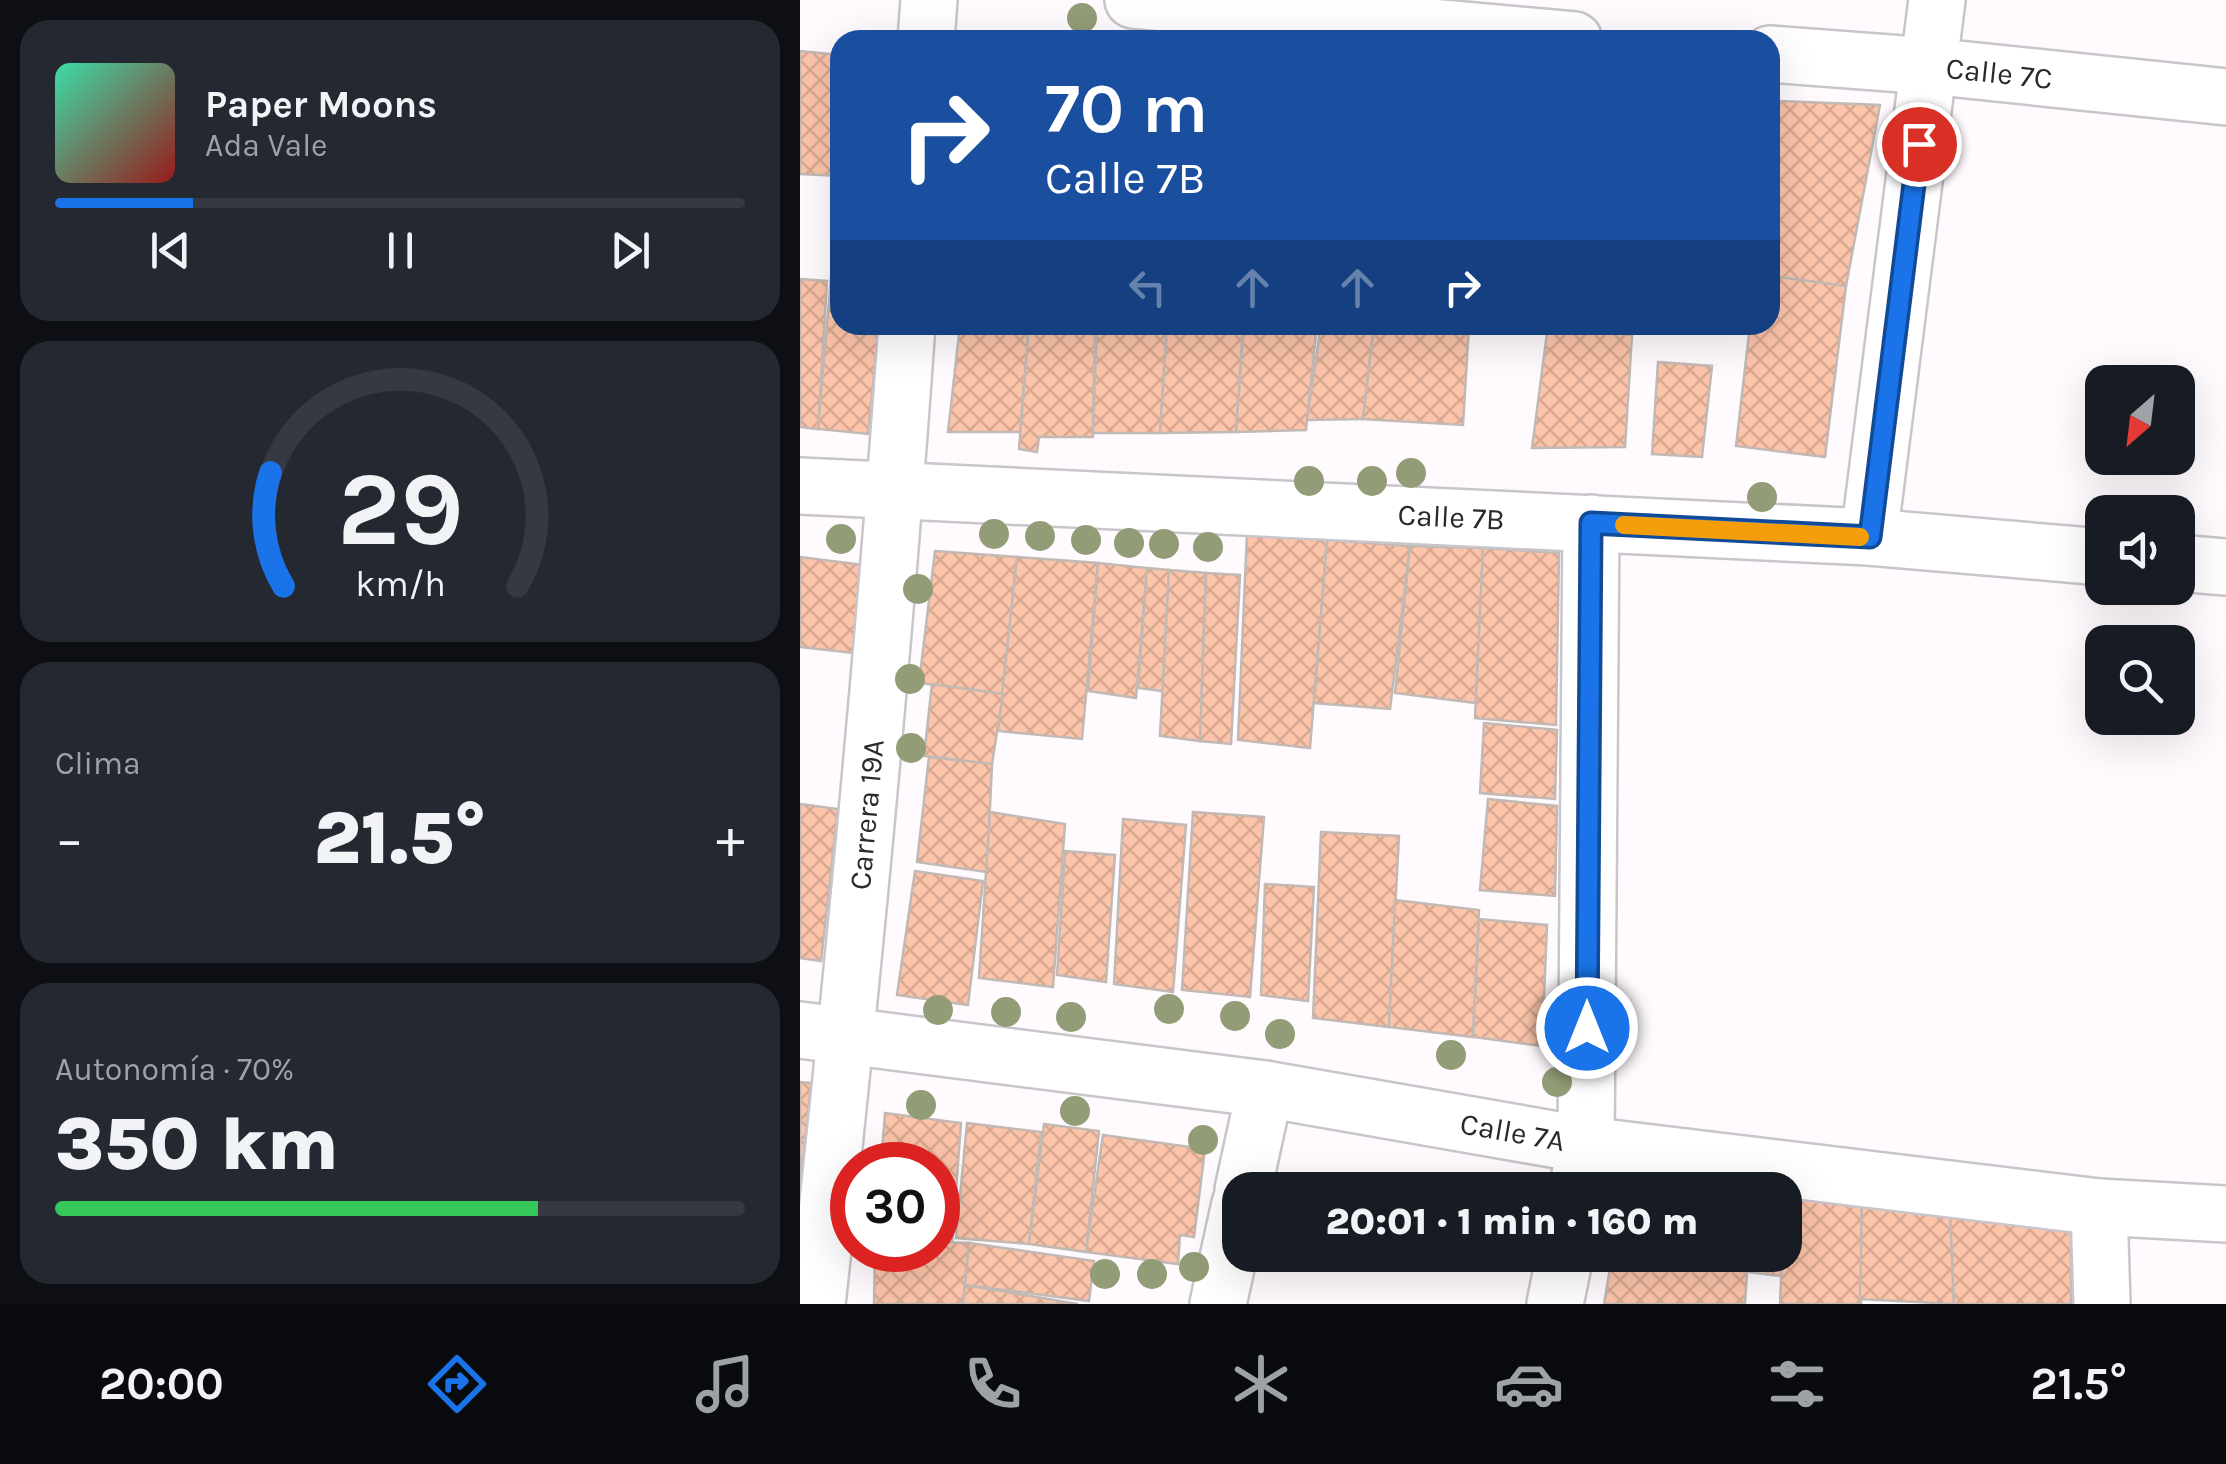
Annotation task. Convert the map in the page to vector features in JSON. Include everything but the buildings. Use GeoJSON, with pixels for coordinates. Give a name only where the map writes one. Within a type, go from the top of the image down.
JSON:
{"type":"FeatureCollection","features":[{"type":"Feature","properties":{"kind":"street"},"geometry":{"type":"LineString","coordinates":[[927,30],[929,0]]}},
{"type":"Feature","properties":{"kind":"street"},"geometry":{"type":"LineString","coordinates":[[1133,0],[1450,16],[1522,30]]}},
{"type":"Feature","properties":{"kind":"street"},"geometry":{"type":"LineString","coordinates":[[1870,537],[1937,0]]}},
{"type":"Feature","properties":{"kind":"street","name":"Calle 7C"},"geometry":{"type":"LineString","coordinates":[[1780,55],[2226,97]]}},
{"type":"Feature","properties":{"kind":"street","name":"Carrera 19A"},"geometry":{"type":"LineString","coordinates":[[816,1304],[823,1033],[895,490],[905,335]]}},
{"type":"Feature","properties":{"kind":"street","name":"Calle 7B"},"geometry":{"type":"LineString","coordinates":[[800,486],[1870,537],[2085,556]]}},
{"type":"Feature","properties":{"kind":"street"},"geometry":{"type":"LineString","coordinates":[[1582,1167],[1591,523]]}},
{"type":"Feature","properties":{"kind":"street"},"geometry":{"type":"LineString","coordinates":[[2195,565],[2226,568]]}},
{"type":"Feature","properties":{"kind":"street","name":"Calle 7A"},"geometry":{"type":"LineString","coordinates":[[823,1033],[1265,1089],[1582,1167],[2099,1208],[2226,1214]]}},
{"type":"Feature","properties":{"kind":"street"},"geometry":{"type":"LineString","coordinates":[[1247,1172],[1265,1089]]}},
{"type":"Feature","properties":{"kind":"street"},"geometry":{"type":"LineString","coordinates":[[2099,1208],[2102,1304]]}},
{"type":"Feature","properties":{"kind":"street"},"geometry":{"type":"LineString","coordinates":[[1218,1304],[1225,1272]]}},
{"type":"Feature","properties":{"kind":"street"},"geometry":{"type":"LineString","coordinates":[[1556,1304],[1562,1272]]}},
{"type":"Feature","properties":{"kind":"slow traffic"},"geometry":{"type":"LineString","coordinates":[[1624,525],[1860,537]]}},
{"type":"Feature","properties":{"kind":"route"},"geometry":{"type":"LineString","coordinates":[[1587,1028],[1591,523],[1870,537],[1919,144]]}}]}
